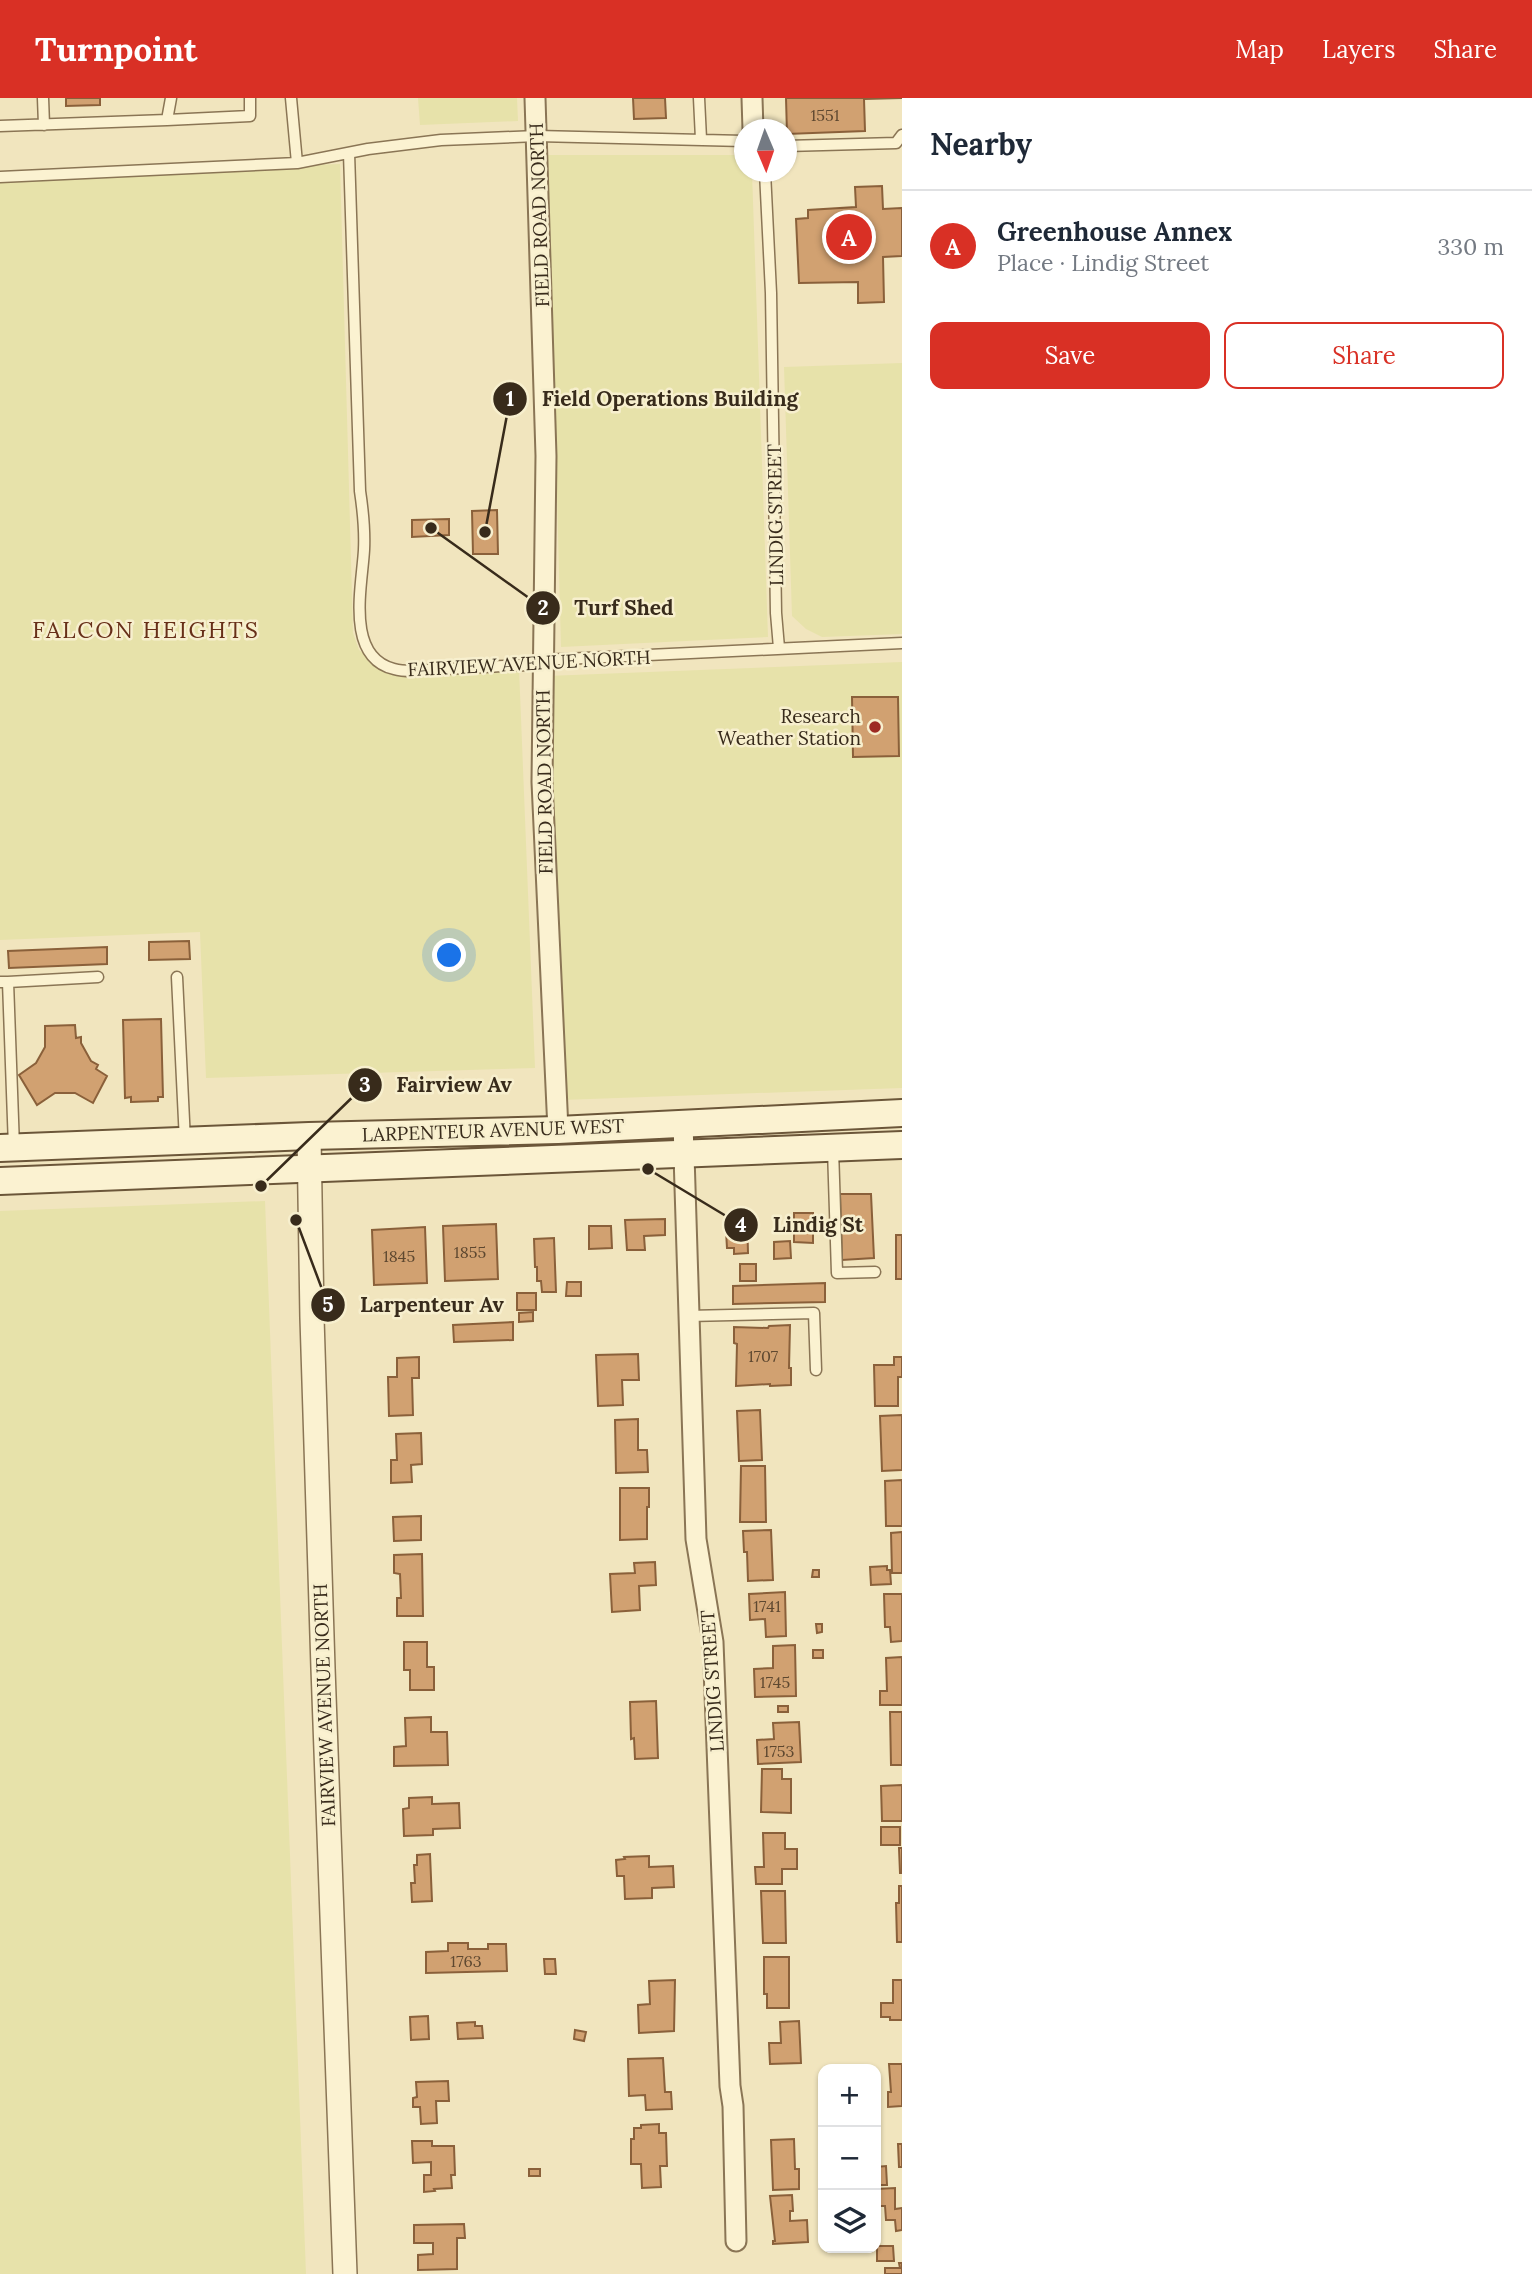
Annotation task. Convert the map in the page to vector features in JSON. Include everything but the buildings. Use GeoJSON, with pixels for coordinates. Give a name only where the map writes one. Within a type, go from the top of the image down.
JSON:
{"type":"FeatureCollection","features":[{"type":"Feature","properties":{"kind":"main road","name":"LARPENTEUR AVENUE WEST"},"geometry":{"type":"LineString","coordinates":[[7,1148],[309,1136],[558,1130],[902,1113]]}},
{"type":"Feature","properties":{"kind":"main road","name":"LARPENTEUR AVENUE WEST"},"geometry":{"type":"LineString","coordinates":[[0,1181],[902,1145]]}},
{"type":"Feature","properties":{"kind":"street","name":"FIELD ROAD NORTH"},"geometry":{"type":"LineString","coordinates":[[535,98],[546,456],[542,782],[558,1130]]}},
{"type":"Feature","properties":{"kind":"street"},"geometry":{"type":"LineString","coordinates":[[752,98],[753,119]]}},
{"type":"Feature","properties":{"kind":"street","name":"LINDIG STREET"},"geometry":{"type":"LineString","coordinates":[[682,1123],[696,1539],[713,1642],[730,2086],[733,2106],[736,2241]]}},
{"type":"Feature","properties":{"kind":"street","name":"FAIRVIEW AVENUE NORTH"},"geometry":{"type":"LineString","coordinates":[[309,1136],[313,1358],[345,2274]]}},
{"type":"Feature","properties":{"kind":"lane"},"geometry":{"type":"LineString","coordinates":[[43,98],[44,125]]}},
{"type":"Feature","properties":{"kind":"lane"},"geometry":{"type":"LineString","coordinates":[[167,120],[171,98]]}},
{"type":"Feature","properties":{"kind":"lane"},"geometry":{"type":"LineString","coordinates":[[0,127],[250,116],[250,98]]}},
{"type":"Feature","properties":{"kind":"lane"},"geometry":{"type":"LineString","coordinates":[[291,98],[297,163]]}},
{"type":"Feature","properties":{"kind":"lane"},"geometry":{"type":"LineString","coordinates":[[699,98],[701,139]]}},
{"type":"Feature","properties":{"kind":"lane"},"geometry":{"type":"LineString","coordinates":[[797,146],[896,143],[902,135]]}},
{"type":"Feature","properties":{"kind":"lane"},"geometry":{"type":"LineString","coordinates":[[0,177],[297,163],[441,140],[537,136],[734,141]]}},
{"type":"Feature","properties":{"kind":"lane","name":"FAIRVIEW AVENUE NORTH"},"geometry":{"type":"LineString","coordinates":[[349,153],[360,479],[364,526],[359,614],[362,638],[368,652],[380,663],[394,669],[422,670],[528,665],[543,660],[902,643]]}},
{"type":"Feature","properties":{"kind":"lane","name":"LINDIG STREET"},"geometry":{"type":"LineString","coordinates":[[765,182],[771,293],[776,613],[779,648]]}},
{"type":"Feature","properties":{"kind":"lane"},"geometry":{"type":"LineString","coordinates":[[177,976],[185,1141]]}},
{"type":"Feature","properties":{"kind":"lane"},"geometry":{"type":"LineString","coordinates":[[7,1148],[4,982],[98,977]]}},
{"type":"Feature","properties":{"kind":"lane"},"geometry":{"type":"LineString","coordinates":[[833,1148],[837,1273],[874,1272]]}},
{"type":"Feature","properties":{"kind":"lane"},"geometry":{"type":"LineString","coordinates":[[688,1316],[814,1313],[816,1370]]}},
{"type":"Feature","properties":{"kind":"shaded area"},"geometry":{"type":"Polygon","coordinates":[[[418,98],[517,98],[518,121],[420,125],[418,98]]]}},
{"type":"Feature","properties":{"kind":"shaded area"},"geometry":{"type":"Polygon","coordinates":[[[548,155],[734,155],[734,182],[752,182],[768,637],[561,647],[548,155]]]}},
{"type":"Feature","properties":{"kind":"shaded area"},"geometry":{"type":"Polygon","coordinates":[[[340,164],[353,633],[359,650],[395,672],[519,668],[535,1068],[206,1078],[200,932],[0,940],[0,176],[340,164]]]}},
{"type":"Feature","properties":{"kind":"shaded area"},"geometry":{"type":"Polygon","coordinates":[[[902,363],[902,634],[822,637],[806,629],[792,616],[784,367],[902,363]]]}},
{"type":"Feature","properties":{"kind":"shaded area"},"geometry":{"type":"Polygon","coordinates":[[[902,662],[902,1088],[562,1100],[547,676],[902,662]]]}},
{"type":"Feature","properties":{"kind":"shaded area"},"geometry":{"type":"Polygon","coordinates":[[[265,1201],[306,2274],[0,2274],[0,1211],[265,1201]]]}},
{"type":"Feature","properties":{"kind":"place","name":"Greenhouse Annex"},"geometry":{"type":"Point","coordinates":[849,237]}},
{"type":"Feature","properties":{"kind":"place","name":"Turf Shed"},"geometry":{"type":"Point","coordinates":[431,528]}},
{"type":"Feature","properties":{"kind":"place","name":"Field Operations Building"},"geometry":{"type":"Point","coordinates":[485,532]}},
{"type":"Feature","properties":{"kind":"place","name":"Research Weather Station"},"geometry":{"type":"Point","coordinates":[875,727]}},
{"type":"Feature","properties":{"kind":"place","name":"Lindig St"},"geometry":{"type":"Point","coordinates":[648,1169]}},
{"type":"Feature","properties":{"kind":"place","name":"Fairview Av"},"geometry":{"type":"Point","coordinates":[261,1186]}},
{"type":"Feature","properties":{"kind":"place","name":"Larpenteur Av"},"geometry":{"type":"Point","coordinates":[296,1220]}},
{"type":"Feature","properties":{"kind":"district","name":"FALCON HEIGHTS"},"geometry":{"type":"Point","coordinates":[146,630]}}]}
